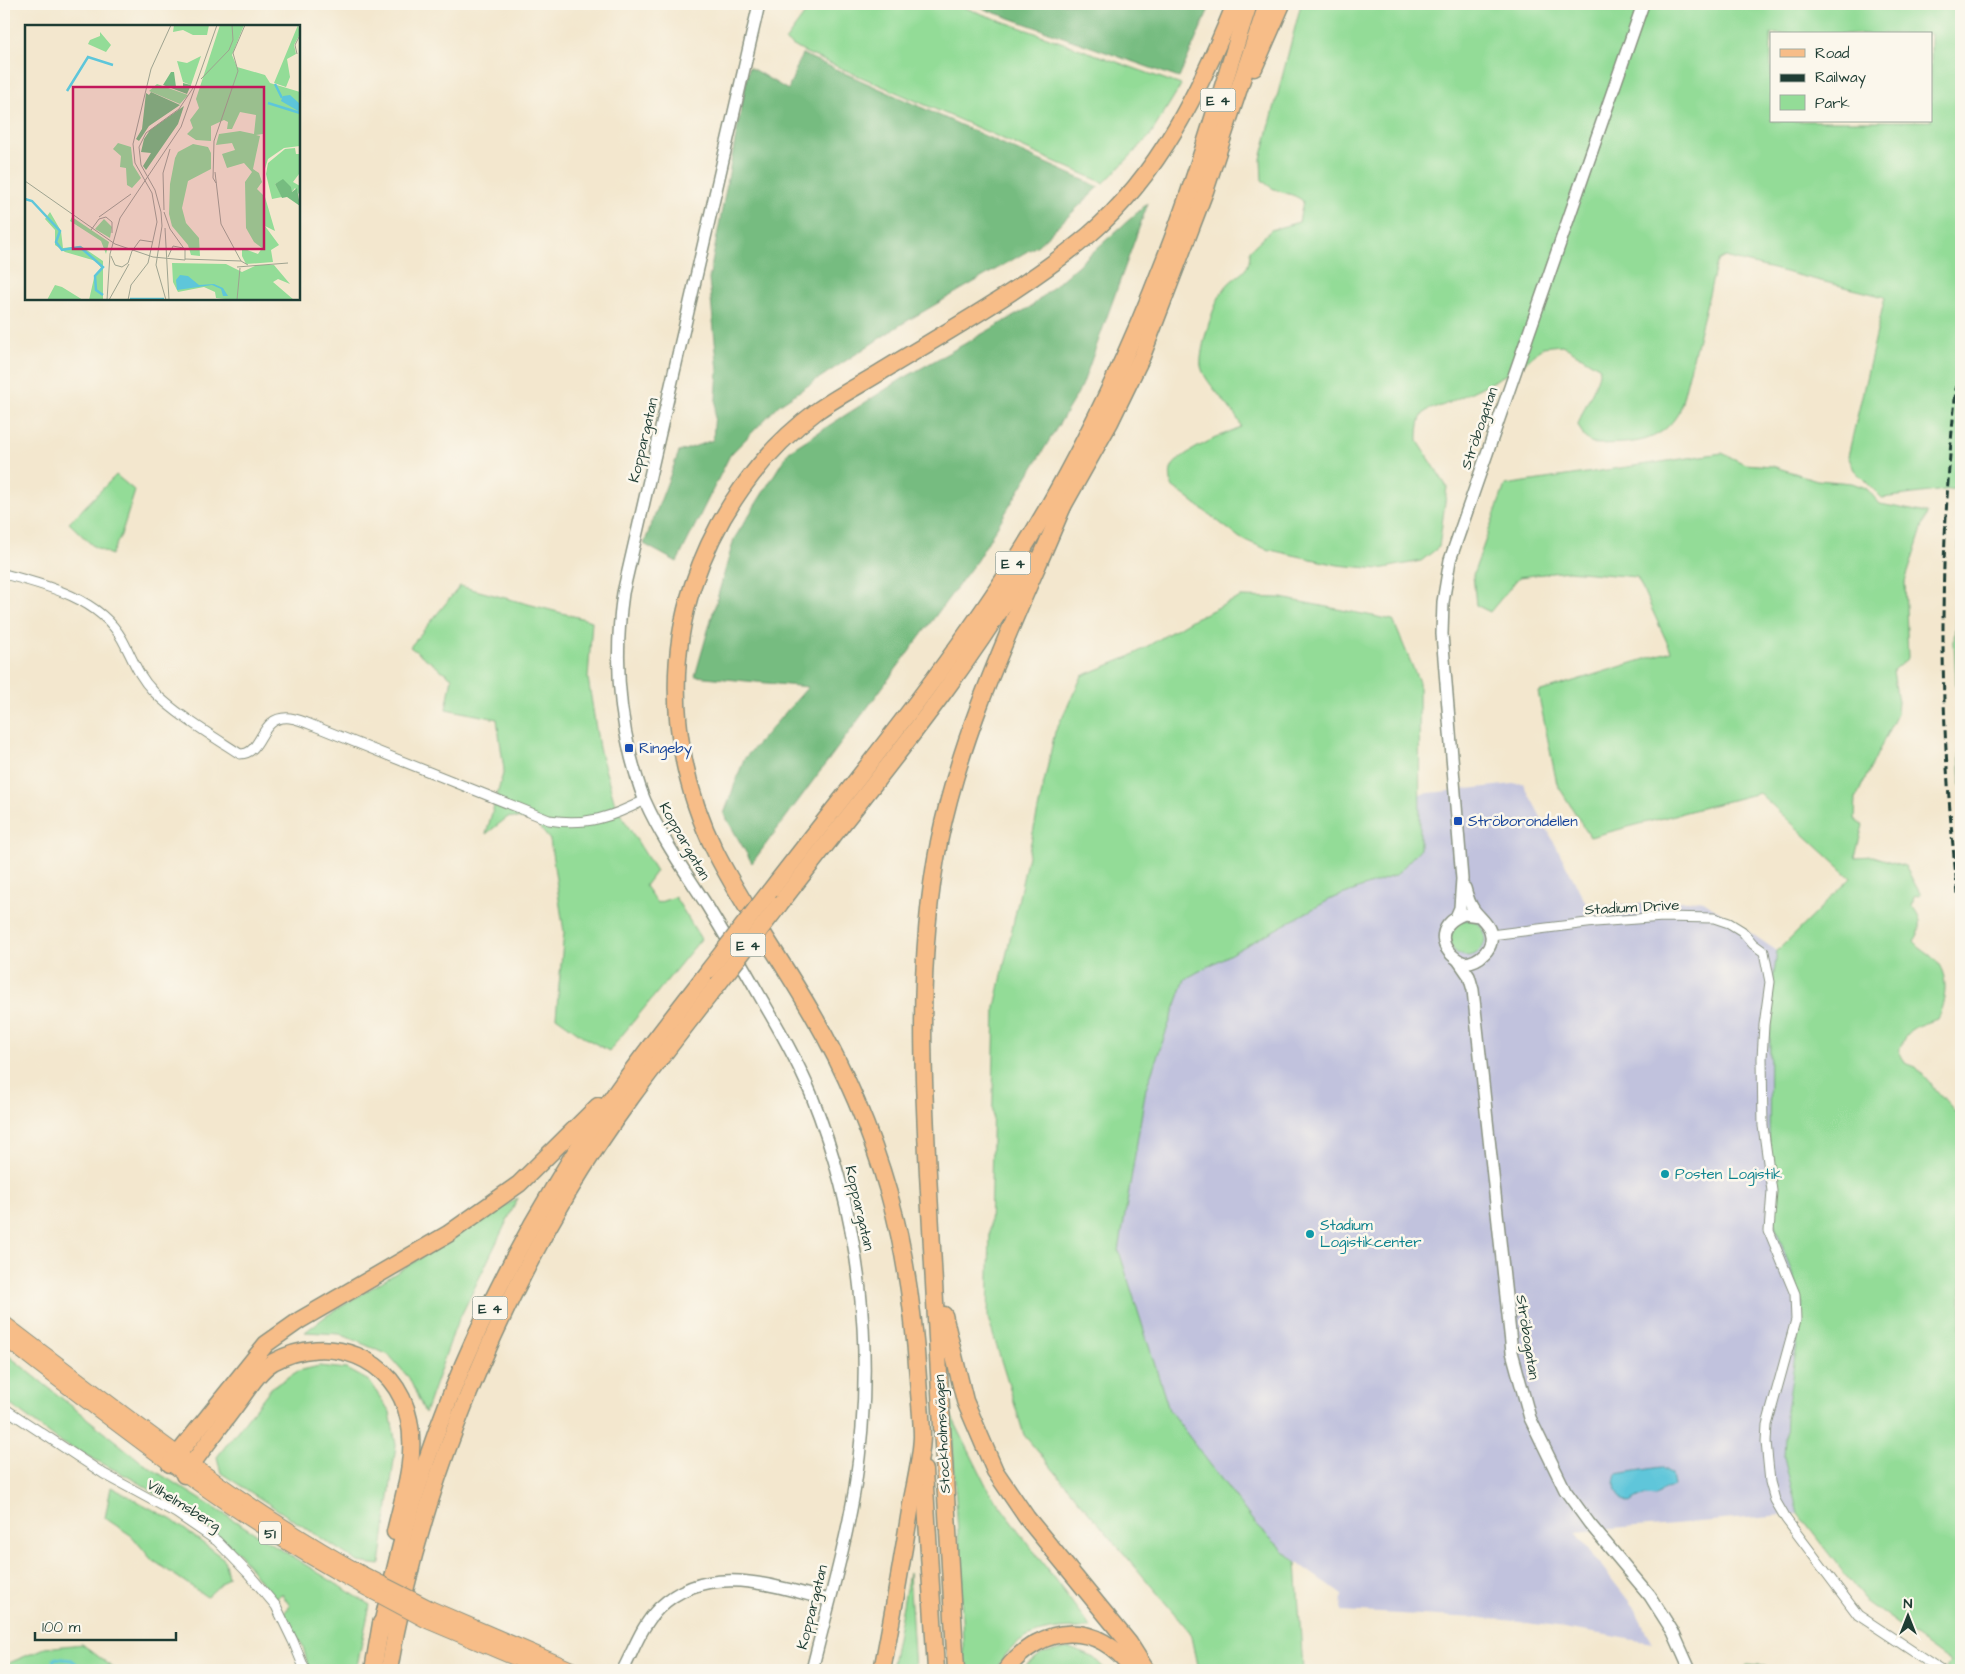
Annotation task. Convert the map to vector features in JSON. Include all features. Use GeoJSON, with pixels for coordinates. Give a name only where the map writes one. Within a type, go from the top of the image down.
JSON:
{"type":"FeatureCollection","features":[{"type":"Feature","properties":{"kind":"highway"},"geometry":{"type":"LineString","coordinates":[[882,1670],[922,1440],[914,1323],[903,1249],[890,1196],[866,1124],[841,1066],[811,1011],[716,853],[696,806],[684,762],[678,718],[677,673],[682,628],[692,588],[707,548],[727,509],[750,476],[784,439],[818,410],[1040,272],[1092,232],[1128,194],[1164,147],[1191,103],[1235,4]]}},
{"type":"Feature","properties":{"kind":"highway","name":"E 4"},"geometry":{"type":"LineString","coordinates":[[373,1670],[380,1633],[406,1529],[438,1430],[469,1354],[506,1274],[557,1181],[636,1066],[948,658],[999,585],[1050,503],[1098,413],[1165,259],[1249,4]]}},
{"type":"Feature","properties":{"kind":"highway","name":"E 4"},"geometry":{"type":"LineString","coordinates":[[389,1670],[395,1636],[417,1547],[453,1435],[483,1358],[519,1280],[569,1191],[602,1140],[718,984],[958,671],[1012,593],[1063,506],[1110,422],[1142,356],[1205,191],[1267,4]]}},
{"type":"Feature","properties":{"kind":"highway"},"geometry":{"type":"LineString","coordinates":[[1234,104],[1261,56],[1282,4]]}},
{"type":"Feature","properties":{"kind":"highway","name":"Stockholmsvägen"},"geometry":{"type":"LineString","coordinates":[[956,1670],[929,1197],[922,1002],[924,952],[940,841],[969,733],[992,673],[1063,506]]}},
{"type":"Feature","properties":{"kind":"highway"},"geometry":{"type":"LineString","coordinates":[[174,1459],[266,1344],[300,1320],[448,1234],[519,1184],[574,1131],[636,1066]]}},
{"type":"Feature","properties":{"kind":"highway"},"geometry":{"type":"LineString","coordinates":[[933,1267],[964,1401],[995,1472],[1027,1518],[1129,1643],[1146,1670]]}},
{"type":"Feature","properties":{"kind":"highway"},"geometry":{"type":"LineString","coordinates":[[188,1470],[252,1383],[271,1363],[298,1352],[322,1348],[343,1350],[367,1360],[388,1377],[402,1400],[409,1421],[411,1447],[409,1469],[387,1575],[380,1633]]}},
{"type":"Feature","properties":{"kind":"highway","name":"Stockholmsvägen"},"geometry":{"type":"LineString","coordinates":[[922,1440],[936,1670]]}},
{"type":"Feature","properties":{"kind":"highway"},"geometry":{"type":"LineString","coordinates":[[400,1670],[417,1547]]}},
{"type":"Feature","properties":{"kind":"highway"},"geometry":{"type":"LineString","coordinates":[[1006,1670],[1032,1644],[1062,1633],[1086,1634],[1108,1644],[1125,1658],[1133,1670]]}},
{"type":"Feature","properties":{"kind":"main road","name":"51"},"geometry":{"type":"LineString","coordinates":[[4,1323],[174,1459],[269,1532],[429,1615],[542,1670]]}},
{"type":"Feature","properties":{"kind":"main road","name":"51"},"geometry":{"type":"LineString","coordinates":[[4,1338],[174,1459]]}},
{"type":"Feature","properties":{"kind":"main road","name":"51"},"geometry":{"type":"LineString","coordinates":[[429,1615],[574,1670]]}},
{"type":"Feature","properties":{"kind":"street","name":"Koppargatan"},"geometry":{"type":"LineString","coordinates":[[759,4],[619,617],[617,664],[618,694],[625,733],[645,800],[672,852],[778,1026],[800,1070],[831,1150],[846,1206],[861,1289],[865,1332],[865,1399],[855,1485],[812,1670]]}},
{"type":"Feature","properties":{"kind":"street","name":"Ströbogatan"},"geometry":{"type":"LineString","coordinates":[[1456,917],[1461,901],[1462,879],[1442,634],[1450,560],[1644,4]]}},
{"type":"Feature","properties":{"kind":"street"},"geometry":{"type":"LineString","coordinates":[[4,574],[46,585],[68,594],[106,619],[122,638],[137,670],[154,692],[240,754],[246,754],[252,750],[265,729],[272,722],[290,718],[312,725],[549,820],[582,823],[606,818],[645,800]]}},
{"type":"Feature","properties":{"kind":"street","name":"Ströbogatan"},"geometry":{"type":"LineString","coordinates":[[1462,879],[1469,902],[1479,916]]}},
{"type":"Feature","properties":{"kind":"street"},"geometry":{"type":"LineString","coordinates":[[1464,914],[1479,916],[1490,930],[1489,947],[1478,959],[1464,963],[1450,955],[1443,940],[1444,929],[1456,917],[1464,914]]}},
{"type":"Feature","properties":{"kind":"street","name":"Stadium Drive"},"geometry":{"type":"LineString","coordinates":[[1491,935],[1595,922],[1663,917],[1714,918],[1729,923],[1742,931],[1752,944],[1764,952],[1770,982],[1762,1058],[1763,1126],[1772,1191],[1769,1230],[1791,1281],[1797,1307],[1796,1320],[1767,1425],[1766,1442],[1770,1482],[1775,1500],[1786,1519],[1858,1615],[1941,1670]]}},
{"type":"Feature","properties":{"kind":"street","name":"Ströbogatan"},"geometry":{"type":"LineString","coordinates":[[1473,990],[1478,959]]}},
{"type":"Feature","properties":{"kind":"street","name":"Ströbogatan"},"geometry":{"type":"LineString","coordinates":[[1458,960],[1469,976],[1473,990],[1512,1352],[1530,1418],[1565,1490],[1588,1522],[1650,1596],[1674,1632],[1690,1670]]}},
{"type":"Feature","properties":{"kind":"street","name":"Vilhelmsberg"},"geometry":{"type":"LineString","coordinates":[[4,1408],[104,1474],[176,1513],[217,1541],[276,1606],[294,1641],[305,1670]]}},
{"type":"Feature","properties":{"kind":"street"},"geometry":{"type":"LineString","coordinates":[[623,1670],[646,1625],[659,1608],[692,1587],[708,1582],[726,1580],[747,1581],[829,1600]]}},
{"type":"Feature","properties":{"kind":"street"},"geometry":{"type":"LineString","coordinates":[[631,1670],[632,1654]]}},
{"type":"Feature","properties":{"kind":"shaded area"},"geometry":{"type":"Polygon","coordinates":[[[1523,783],[1588,907],[1702,900],[1777,951],[1770,1034],[1769,1156],[1775,1226],[1803,1304],[1786,1417],[1784,1457],[1798,1514],[1575,1532],[1635,1609],[1652,1643],[1565,1628],[1497,1619],[1341,1611],[1342,1595],[1296,1562],[1256,1525],[1169,1410],[1119,1251],[1146,1088],[1185,979],[1331,899],[1396,875],[1420,849],[1420,794],[1523,783]]]}},
{"type":"Feature","properties":{"kind":"green space"},"geometry":{"type":"Polygon","coordinates":[[[812,4],[954,4],[1181,85],[1149,137],[1104,183],[804,52],[785,41],[812,4]]]}},
{"type":"Feature","properties":{"kind":"green space"},"geometry":{"type":"Polygon","coordinates":[[[970,4],[1211,4],[1179,78],[970,4]]]}},
{"type":"Feature","properties":{"kind":"green space"},"geometry":{"type":"Polygon","coordinates":[[[1301,4],[1961,4],[1961,488],[1882,498],[1854,470],[1848,456],[1885,297],[1725,257],[1719,260],[1716,266],[1680,410],[1672,422],[1654,436],[1631,442],[1592,444],[1584,437],[1578,425],[1596,383],[1600,368],[1562,345],[1542,347],[1524,363],[1511,371],[1484,386],[1425,412],[1421,418],[1418,441],[1447,487],[1439,547],[1421,561],[1379,569],[1338,565],[1266,549],[1240,538],[1172,486],[1170,474],[1172,467],[1184,456],[1204,444],[1241,427],[1239,421],[1203,373],[1201,359],[1205,338],[1220,295],[1229,283],[1242,273],[1248,265],[1250,250],[1271,230],[1299,222],[1303,201],[1293,195],[1278,191],[1262,180],[1261,159],[1301,4]]]}},
{"type":"Feature","properties":{"kind":"green space"},"geometry":{"type":"Polygon","coordinates":[[[802,54],[1099,187],[1038,245],[900,325],[780,404],[730,455],[677,562],[644,544],[679,452],[713,440],[718,371],[709,279],[749,67],[788,90],[802,54]]]}},
{"type":"Feature","properties":{"kind":"green space"},"geometry":{"type":"Polygon","coordinates":[[[1148,203],[1082,386],[977,560],[752,863],[724,814],[744,759],[808,687],[695,676],[734,539],[789,451],[902,379],[1032,306],[1148,203]]]}},
{"type":"Feature","properties":{"kind":"green space"},"geometry":{"type":"Polygon","coordinates":[[[1722,453],[1745,464],[1772,466],[1817,480],[1852,483],[1866,488],[1880,504],[1927,513],[1905,582],[1908,658],[1893,671],[1898,702],[1897,713],[1856,798],[1855,819],[1863,825],[1855,857],[1873,856],[1905,866],[1921,895],[1914,897],[1912,906],[1918,915],[1920,923],[1919,932],[1914,941],[1935,959],[1940,966],[1945,981],[1943,1004],[1937,1019],[1917,1026],[1908,1032],[1899,1051],[1905,1063],[1916,1067],[1961,1118],[1961,1670],[1945,1670],[1950,1662],[1864,1599],[1798,1514],[1784,1457],[1786,1417],[1803,1304],[1775,1226],[1769,1156],[1770,1034],[1773,981],[1777,951],[1851,878],[1759,793],[1590,837],[1557,784],[1538,692],[1671,651],[1637,577],[1568,571],[1519,577],[1490,612],[1476,605],[1473,575],[1505,485],[1722,453]]]}},
{"type":"Feature","properties":{"kind":"green space"},"geometry":{"type":"Polygon","coordinates":[[[116,475],[135,491],[121,535],[111,555],[93,546],[69,523],[116,475]]]}},
{"type":"Feature","properties":{"kind":"green space"},"geometry":{"type":"Polygon","coordinates":[[[1961,497],[1961,787],[1954,642],[1961,497]]]}},
{"type":"Feature","properties":{"kind":"green space"},"geometry":{"type":"Polygon","coordinates":[[[460,586],[592,621],[588,678],[599,748],[616,807],[656,871],[645,886],[657,903],[675,897],[701,939],[609,1051],[587,1039],[556,1017],[564,932],[550,840],[534,821],[508,817],[486,834],[504,770],[497,719],[446,709],[452,678],[410,647],[460,586]]]}},
{"type":"Feature","properties":{"kind":"green space"},"geometry":{"type":"Polygon","coordinates":[[[1241,597],[1281,598],[1393,620],[1419,682],[1420,849],[1396,875],[1331,899],[1185,979],[1146,1088],[1119,1251],[1169,1410],[1256,1525],[1296,1562],[1303,1670],[1198,1670],[1190,1632],[1024,1435],[988,1318],[995,1007],[1055,732],[1082,676],[1131,656],[1193,619],[1241,597]]]}},
{"type":"Feature","properties":{"kind":"green space"},"geometry":{"type":"Polygon","coordinates":[[[1467,920],[1474,921],[1480,925],[1484,931],[1484,945],[1480,951],[1474,955],[1467,956],[1460,955],[1454,951],[1450,945],[1449,938],[1450,931],[1454,925],[1460,921],[1467,920]]]}},
{"type":"Feature","properties":{"kind":"green space"},"geometry":{"type":"Polygon","coordinates":[[[518,1198],[455,1328],[425,1413],[409,1378],[389,1355],[340,1334],[305,1332],[326,1316],[518,1198]]]}},
{"type":"Feature","properties":{"kind":"green space"},"geometry":{"type":"Polygon","coordinates":[[[4,1352],[144,1464],[370,1605],[356,1670],[309,1670],[303,1646],[283,1614],[290,1606],[282,1594],[273,1598],[239,1553],[198,1522],[138,1482],[59,1441],[4,1400],[4,1352]]]}},
{"type":"Feature","properties":{"kind":"green space"},"geometry":{"type":"Polygon","coordinates":[[[319,1366],[347,1369],[369,1381],[390,1412],[396,1445],[380,1565],[358,1562],[221,1473],[217,1457],[271,1388],[298,1371],[319,1366]]]}},
{"type":"Feature","properties":{"kind":"green space"},"geometry":{"type":"Polygon","coordinates":[[[951,1415],[989,1491],[1091,1628],[1048,1630],[1024,1639],[1014,1646],[996,1670],[964,1670],[951,1415]]]}},
{"type":"Feature","properties":{"kind":"green space"},"geometry":{"type":"Polygon","coordinates":[[[111,1487],[172,1520],[224,1559],[228,1577],[207,1597],[151,1559],[132,1536],[105,1518],[111,1487]]]}},
{"type":"Feature","properties":{"kind":"green space"},"geometry":{"type":"Polygon","coordinates":[[[909,1573],[915,1670],[891,1670],[909,1573]]]}},
{"type":"Feature","properties":{"kind":"green space"},"geometry":{"type":"Polygon","coordinates":[[[82,1644],[116,1670],[4,1670],[4,1665],[45,1648],[82,1644]]]}},
{"type":"Feature","properties":{"kind":"green space"},"geometry":{"type":"Polygon","coordinates":[[[1070,1648],[1094,1658],[1106,1670],[1021,1670],[1042,1653],[1070,1648]]]}},
{"type":"Feature","properties":{"kind":"green space"},"geometry":{"type":"Polygon","coordinates":[[[1747,1665],[1816,1670],[1743,1670],[1747,1665]]]}},
{"type":"Feature","properties":{"kind":"water"},"geometry":{"type":"Polygon","coordinates":[[[1660,1467],[1672,1474],[1674,1486],[1665,1488],[1656,1496],[1644,1495],[1629,1503],[1624,1501],[1616,1492],[1617,1474],[1660,1467]]]}},
{"type":"Feature","properties":{"kind":"waterway"},"geometry":{"type":"LineString","coordinates":[[53,1670],[54,1658],[72,1660],[83,1670]]}},
{"type":"Feature","properties":{"kind":"railway"},"geometry":{"type":"LineString","coordinates":[[1961,347],[1947,490],[1943,633],[1948,776],[1961,919]]}},
{"type":"Feature","properties":{"kind":"place","name":"Ringeby"},"geometry":{"type":"Point","coordinates":[629,748]}},
{"type":"Feature","properties":{"kind":"place","name":"Ströborondellen"},"geometry":{"type":"Point","coordinates":[1458,821]}},
{"type":"Feature","properties":{"kind":"place","name":"Posten Logistik"},"geometry":{"type":"Point","coordinates":[1665,1174]}},
{"type":"Feature","properties":{"kind":"place","name":"Stadium Logistikcenter"},"geometry":{"type":"Point","coordinates":[1310,1234]}}]}
